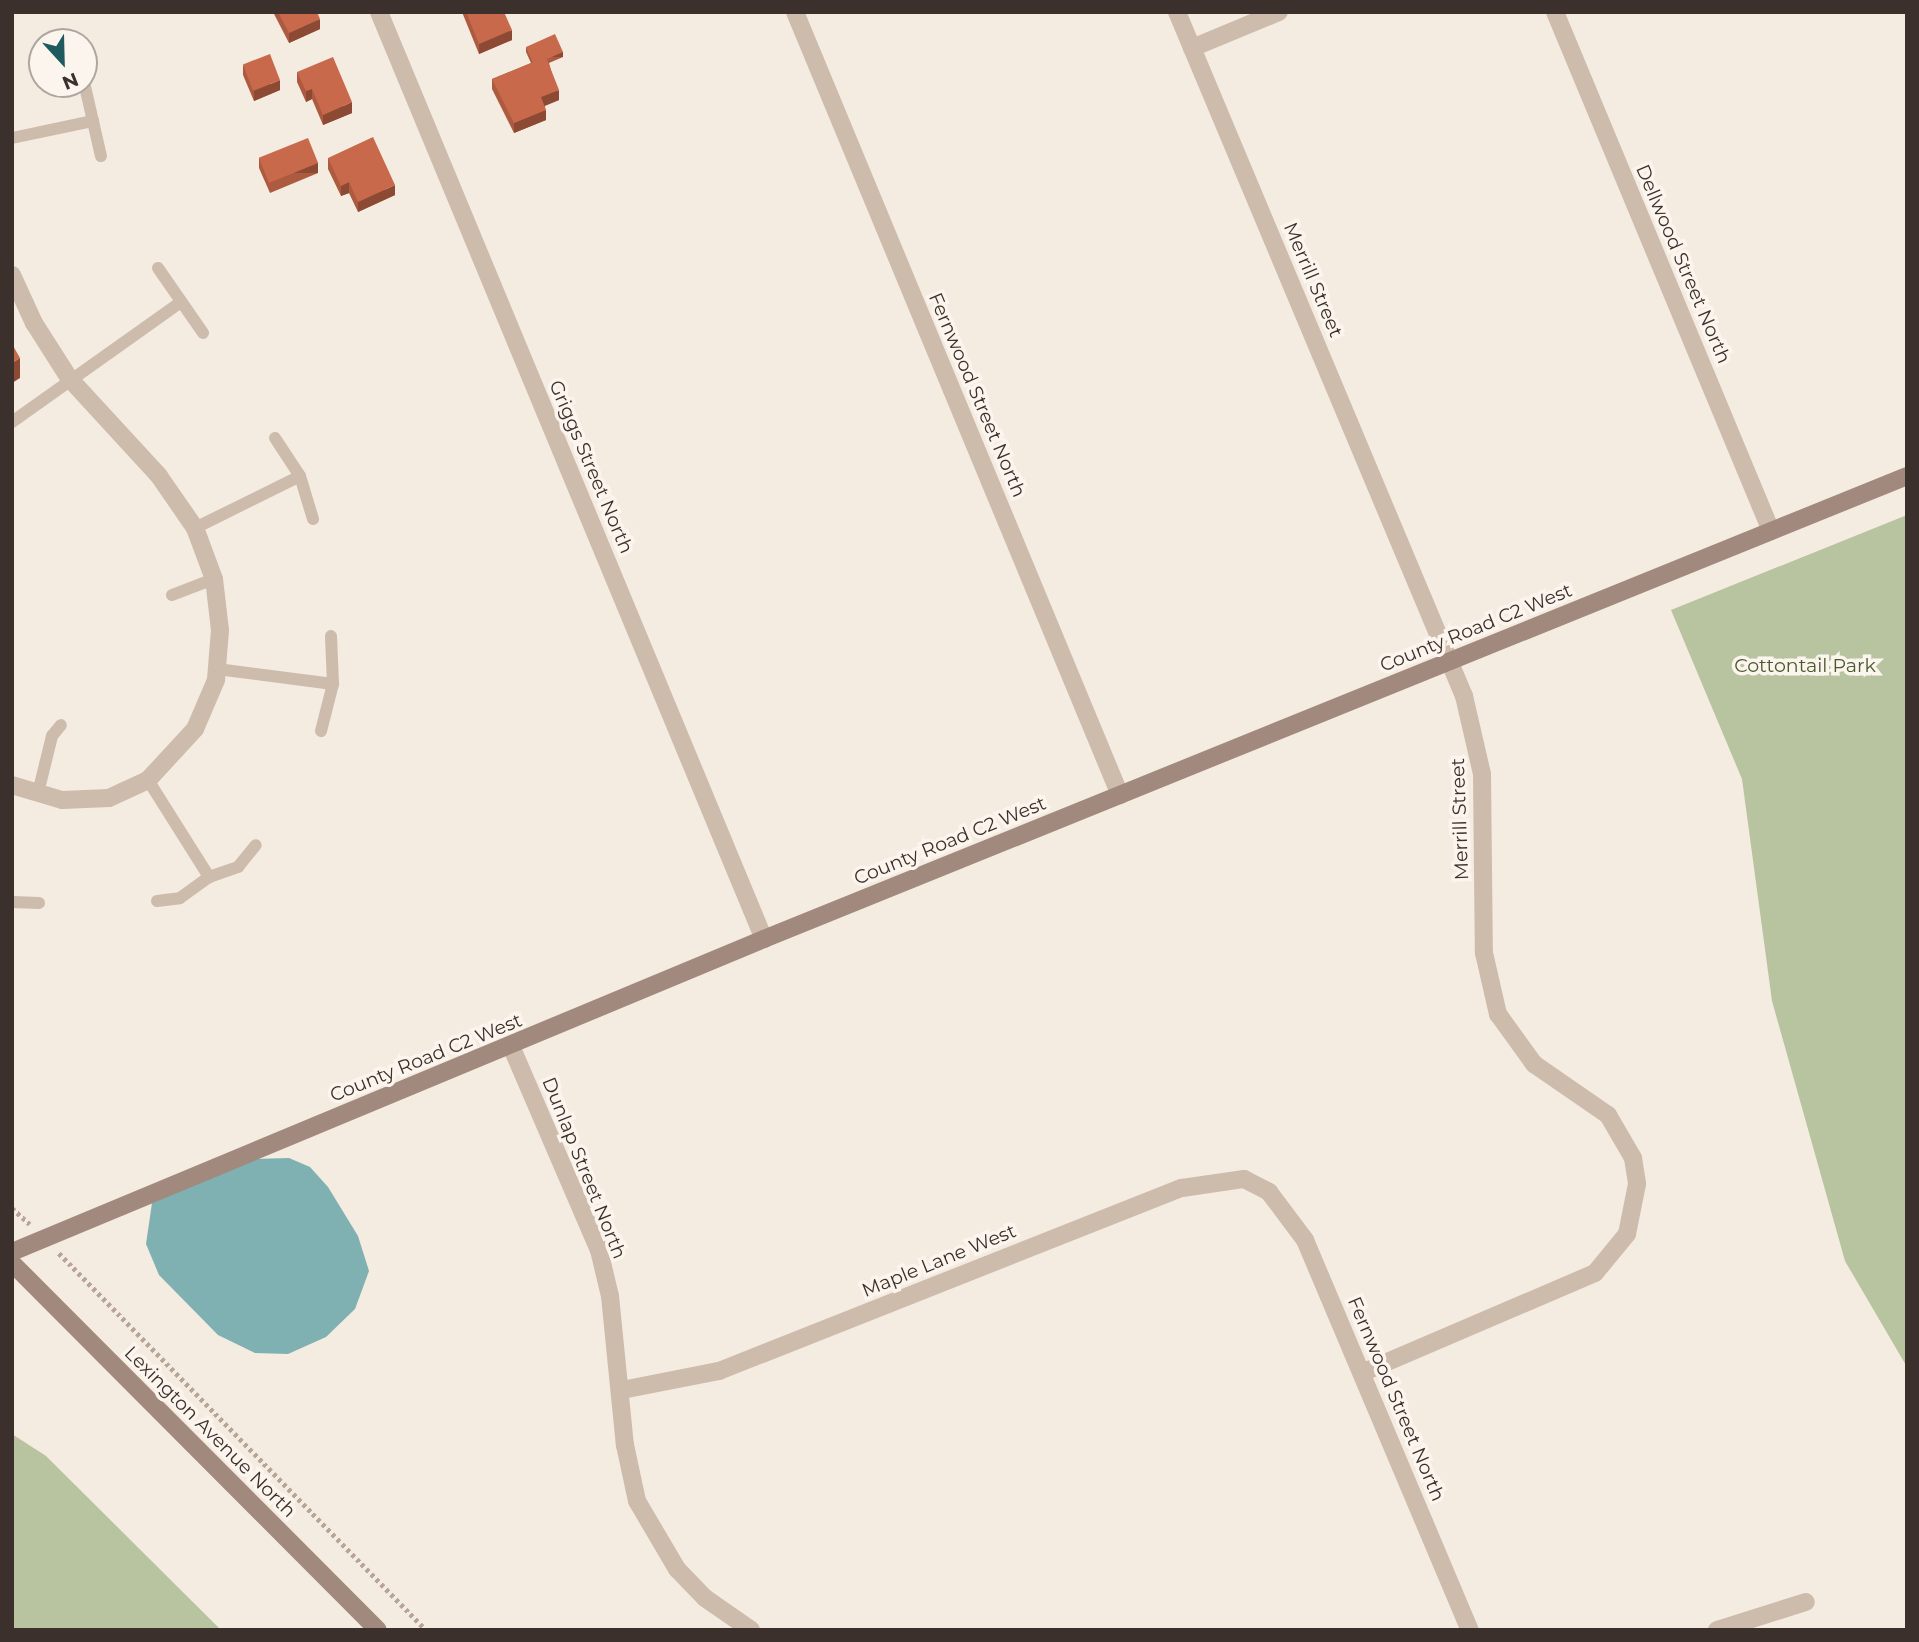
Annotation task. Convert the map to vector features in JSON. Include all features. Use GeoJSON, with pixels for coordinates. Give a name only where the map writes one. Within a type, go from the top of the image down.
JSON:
{"type":"FeatureCollection","features":[{"type":"Feature","properties":{"kind":"street","name":"Griggs Street North"},"geometry":{"type":"LineString","coordinates":[[379,12],[764,939]]}},
{"type":"Feature","properties":{"kind":"street","name":"Fernwood Street North"},"geometry":{"type":"LineString","coordinates":[[794,12],[1120,795]]}},
{"type":"Feature","properties":{"kind":"street","name":"Merrill Street"},"geometry":{"type":"LineString","coordinates":[[1178,12],[1450,661],[1477,735],[1482,774],[1488,987],[1507,1031],[1534,1064],[1597,1107],[1623,1135],[1633,1158],[1635,1209],[1627,1234],[1594,1273],[1362,1373]]}},
{"type":"Feature","properties":{"kind":"street"},"geometry":{"type":"LineString","coordinates":[[1192,47],[1279,12]]}},
{"type":"Feature","properties":{"kind":"street","name":"Dellwood Street North"},"geometry":{"type":"LineString","coordinates":[[1555,12],[1771,531]]}},
{"type":"Feature","properties":{"kind":"street"},"geometry":{"type":"LineString","coordinates":[[12,275],[34,323],[69,378],[159,476],[195,528],[214,579],[220,630],[217,669],[195,729],[148,780],[109,798],[62,800],[12,785]]}},
{"type":"Feature","properties":{"kind":"street","name":"County Road C2 West"},"geometry":{"type":"LineString","coordinates":[[12,1252],[764,939],[1907,476]]}},
{"type":"Feature","properties":{"kind":"street","name":"Dunlap Street North"},"geometry":{"type":"LineString","coordinates":[[511,1046],[598,1250],[610,1296],[622,1390],[625,1445],[637,1501],[655,1537],[677,1569],[705,1598],[751,1630]]}},
{"type":"Feature","properties":{"kind":"street","name":"Maple Lane West"},"geometry":{"type":"LineString","coordinates":[[622,1390],[719,1371],[1182,1188],[1244,1179],[1269,1192]]}},
{"type":"Feature","properties":{"kind":"street","name":"Fernwood Street North"},"geometry":{"type":"LineString","coordinates":[[1269,1192],[1306,1240],[1470,1630]]}},
{"type":"Feature","properties":{"kind":"street","name":"Lexington Avenue North"},"geometry":{"type":"LineString","coordinates":[[12,1263],[378,1630]]}},
{"type":"Feature","properties":{"kind":"street"},"geometry":{"type":"LineString","coordinates":[[1717,1630],[1806,1602]]}},
{"type":"Feature","properties":{"kind":"lane"},"geometry":{"type":"LineString","coordinates":[[88,98],[101,156]]}},
{"type":"Feature","properties":{"kind":"lane"},"geometry":{"type":"LineString","coordinates":[[12,138],[93,121]]}},
{"type":"Feature","properties":{"kind":"lane"},"geometry":{"type":"LineString","coordinates":[[158,268],[178,303],[203,332]]}},
{"type":"Feature","properties":{"kind":"lane"},"geometry":{"type":"LineString","coordinates":[[12,422],[69,378],[178,303]]}},
{"type":"Feature","properties":{"kind":"lane"},"geometry":{"type":"LineString","coordinates":[[275,438],[300,477],[313,519]]}},
{"type":"Feature","properties":{"kind":"lane"},"geometry":{"type":"LineString","coordinates":[[195,528],[300,477]]}},
{"type":"Feature","properties":{"kind":"lane"},"geometry":{"type":"LineString","coordinates":[[173,595],[214,579]]}},
{"type":"Feature","properties":{"kind":"lane"},"geometry":{"type":"LineString","coordinates":[[321,731],[333,684],[331,636]]}},
{"type":"Feature","properties":{"kind":"lane"},"geometry":{"type":"LineString","coordinates":[[217,669],[333,684]]}},
{"type":"Feature","properties":{"kind":"lane"},"geometry":{"type":"LineString","coordinates":[[38,793],[51,736],[61,725]]}},
{"type":"Feature","properties":{"kind":"lane"},"geometry":{"type":"LineString","coordinates":[[148,780],[209,877]]}},
{"type":"Feature","properties":{"kind":"lane"},"geometry":{"type":"LineString","coordinates":[[157,901],[180,898],[209,877],[238,867],[256,845]]}},
{"type":"Feature","properties":{"kind":"lane"},"geometry":{"type":"LineString","coordinates":[[12,902],[40,903]]}},
{"type":"Feature","properties":{"kind":"path"},"geometry":{"type":"LineString","coordinates":[[12,1208],[45,1238],[426,1630]]}},
{"type":"Feature","properties":{"kind":"green space","name":"Cottontail Park"},"geometry":{"type":"Polygon","coordinates":[[[1907,515],[1907,1367],[1845,1261],[1772,1001],[1742,779],[1671,610],[1907,515]]]}},
{"type":"Feature","properties":{"kind":"green space"},"geometry":{"type":"Polygon","coordinates":[[[12,1434],[46,1456],[221,1630],[12,1630],[12,1434]]]}},
{"type":"Feature","properties":{"kind":"water"},"geometry":{"type":"Polygon","coordinates":[[[289,1158],[310,1167],[328,1187],[358,1236],[369,1271],[355,1309],[326,1337],[288,1354],[255,1353],[218,1335],[159,1275],[146,1244],[152,1203],[250,1159],[289,1158]]]}},
{"type":"Feature","properties":{"kind":"building"},"geometry":{"type":"Polygon","coordinates":[[[278,12],[317,12],[320,19],[289,33],[278,12]]]}},
{"type":"Feature","properties":{"kind":"building"},"geometry":{"type":"Polygon","coordinates":[[[466,12],[504,12],[512,30],[479,44],[466,12]]]}},
{"type":"Feature","properties":{"kind":"building"},"geometry":{"type":"Polygon","coordinates":[[[555,34],[563,52],[533,63],[526,47],[555,34]]]}},
{"type":"Feature","properties":{"kind":"building"},"geometry":{"type":"Polygon","coordinates":[[[270,54],[280,80],[253,91],[243,64],[270,54]]]}},
{"type":"Feature","properties":{"kind":"building"},"geometry":{"type":"Polygon","coordinates":[[[333,57],[352,102],[323,115],[312,89],[306,91],[297,72],[333,57]]]}},
{"type":"Feature","properties":{"kind":"building"},"geometry":{"type":"Polygon","coordinates":[[[546,57],[559,90],[541,97],[546,110],[514,123],[492,79],[546,57]]]}},
{"type":"Feature","properties":{"kind":"building"},"geometry":{"type":"Polygon","coordinates":[[[373,137],[395,185],[358,202],[349,182],[341,186],[328,158],[373,137]]]}},
{"type":"Feature","properties":{"kind":"building"},"geometry":{"type":"Polygon","coordinates":[[[308,138],[318,163],[269,183],[259,158],[308,138]]]}},
{"type":"Feature","properties":{"kind":"building"},"geometry":{"type":"Polygon","coordinates":[[[12,344],[20,358],[12,363],[12,344]]]}}]}
